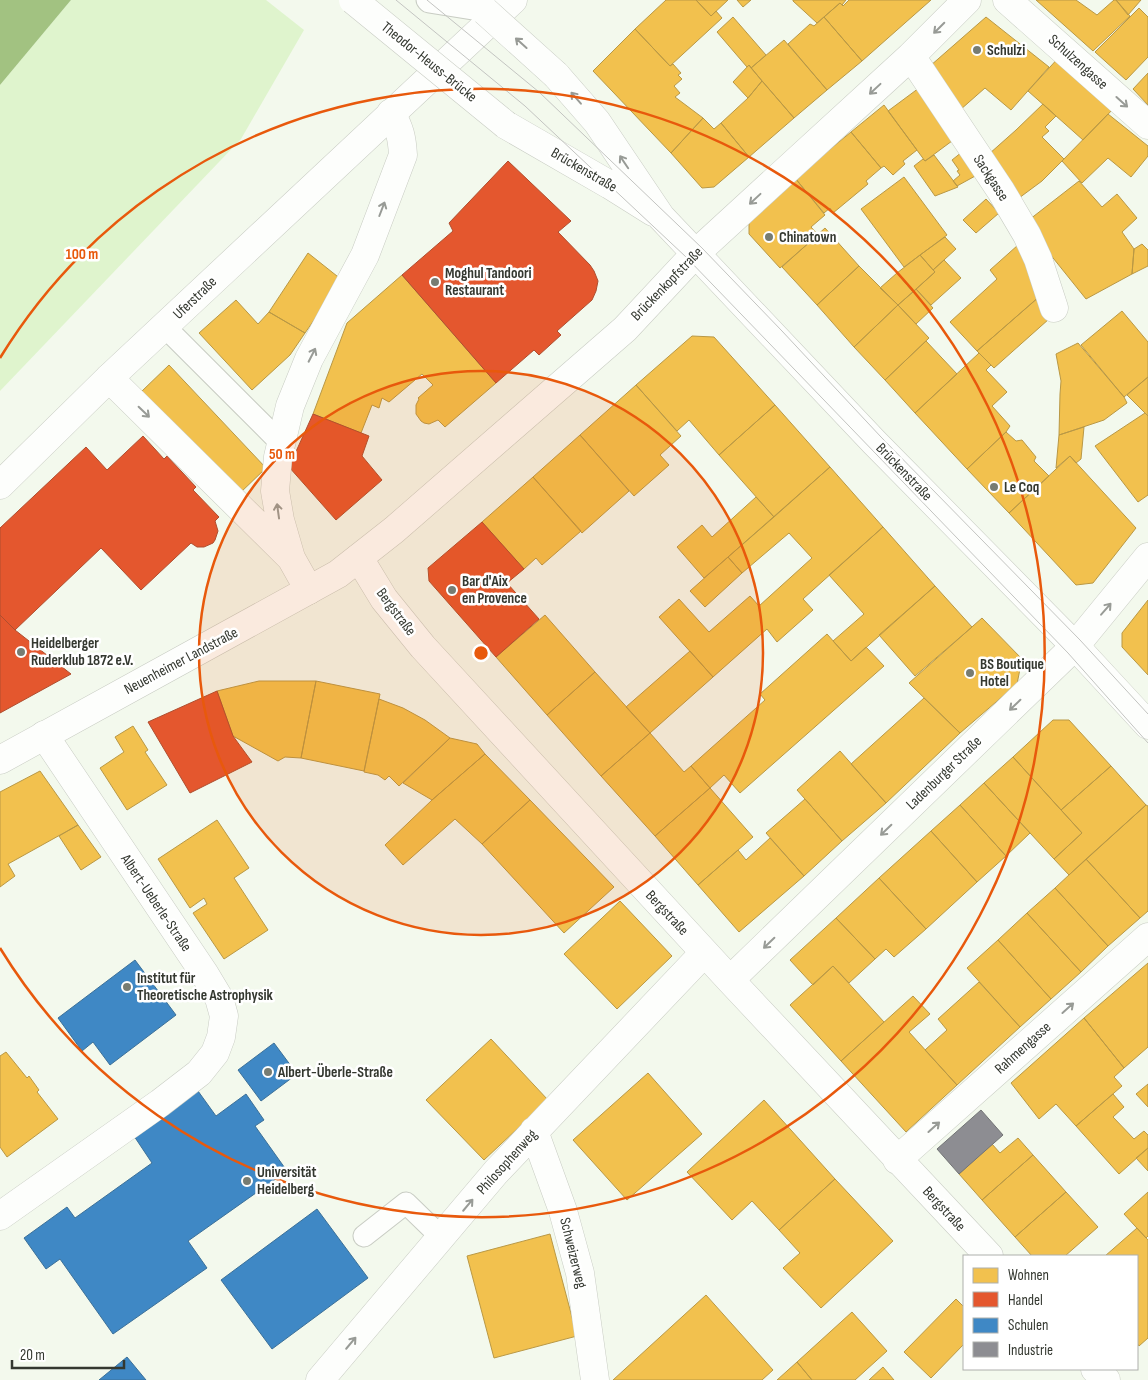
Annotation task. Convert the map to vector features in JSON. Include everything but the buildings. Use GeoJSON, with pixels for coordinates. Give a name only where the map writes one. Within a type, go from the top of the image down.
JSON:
{"type":"FeatureCollection","features":[{"type":"Feature","properties":{"kind":"street","name":"Theodor-Heuss-Brücke"},"geometry":{"type":"LineString","coordinates":[[353,0],[506,125]]}},
{"type":"Feature","properties":{"kind":"street","name":"Uferstraße"},"geometry":{"type":"LineString","coordinates":[[0,486],[109,378],[513,0]]}},
{"type":"Feature","properties":{"kind":"street","name":"Brückenkopfstraße"},"geometry":{"type":"LineString","coordinates":[[359,558],[394,530],[625,329],[696,254],[911,56],[967,0]]}},
{"type":"Feature","properties":{"kind":"street","name":"Schulzengasse"},"geometry":{"type":"LineString","coordinates":[[1007,0],[1148,125]]}},
{"type":"Feature","properties":{"kind":"street","name":"Brückenstraße"},"geometry":{"type":"LineString","coordinates":[[479,5],[556,75],[597,122],[661,217],[874,442],[1075,646],[1148,725]]}},
{"type":"Feature","properties":{"kind":"street","name":"Sackgasse"},"geometry":{"type":"LineString","coordinates":[[911,56],[1001,192],[1027,235],[1038,260],[1054,308]]}},
{"type":"Feature","properties":{"kind":"street"},"geometry":{"type":"LineString","coordinates":[[309,590],[291,558],[280,520],[275,491],[278,457],[290,406],[309,359],[365,255],[403,155],[399,127],[391,113]]}},
{"type":"Feature","properties":{"kind":"street","name":"Brückenstraße"},"geometry":{"type":"LineString","coordinates":[[506,125],[661,217]]}},
{"type":"Feature","properties":{"kind":"street"},"geometry":{"type":"LineString","coordinates":[[109,378],[291,558]]}},
{"type":"Feature","properties":{"kind":"street","name":"Ladenburger Straße"},"geometry":{"type":"LineString","coordinates":[[730,980],[1075,646],[1148,557]]}},
{"type":"Feature","properties":{"kind":"street","name":"Neuenheimer Landstraße"},"geometry":{"type":"LineString","coordinates":[[0,760],[338,574],[359,558]]}},
{"type":"Feature","properties":{"kind":"street","name":"Bergstraße"},"geometry":{"type":"LineString","coordinates":[[359,558],[384,599],[423,647],[704,953],[988,1255]]}},
{"type":"Feature","properties":{"kind":"street","name":"Albert-Ueberle-Straße"},"geometry":{"type":"LineString","coordinates":[[0,1216],[160,1103],[198,1072],[215,1053],[221,1036],[224,1016],[219,998],[204,973],[44,735]]}},
{"type":"Feature","properties":{"kind":"street","name":"Rahmengasse"},"geometry":{"type":"LineString","coordinates":[[897,1160],[1148,937]]}},
{"type":"Feature","properties":{"kind":"street","name":"Philosophenweg"},"geometry":{"type":"LineString","coordinates":[[320,1380],[496,1172],[704,953]]}},
{"type":"Feature","properties":{"kind":"street","name":"Schweizerweg"},"geometry":{"type":"LineString","coordinates":[[534,1131],[563,1211],[580,1273],[595,1380]]}},
{"type":"Feature","properties":{"kind":"street"},"geometry":{"type":"LineString","coordinates":[[1096,1370],[1106,1380]]}},
{"type":"Feature","properties":{"kind":"lane"},"geometry":{"type":"LineString","coordinates":[[427,0],[429,2],[479,5]]}},
{"type":"Feature","properties":{"kind":"lane"},"geometry":{"type":"LineString","coordinates":[[165,327],[281,443]]}},
{"type":"Feature","properties":{"kind":"lane"},"geometry":{"type":"LineString","coordinates":[[364,1236],[406,1203],[441,1237]]}},
{"type":"Feature","properties":{"kind":"shaded area"},"geometry":{"type":"Polygon","coordinates":[[[0,0],[71,0],[0,85],[0,0]]]}},
{"type":"Feature","properties":{"kind":"shaded area"},"geometry":{"type":"Polygon","coordinates":[[[71,0],[266,0],[304,30],[241,139],[0,391],[0,85],[71,0]]]}},
{"type":"Feature","properties":{"kind":"tram line"},"geometry":{"type":"LineString","coordinates":[[396,0],[525,106],[686,257],[1068,653],[1148,743]]}},
{"type":"Feature","properties":{"kind":"tram line"},"geometry":{"type":"LineString","coordinates":[[427,0],[539,92],[702,248],[881,437],[1080,640],[1148,714]]}},
{"type":"Feature","properties":{"kind":"place","name":"Schulzi"},"geometry":{"type":"Point","coordinates":[977,50]}},
{"type":"Feature","properties":{"kind":"place","name":"Chinatown"},"geometry":{"type":"Point","coordinates":[769,237]}},
{"type":"Feature","properties":{"kind":"place","name":"Moghul Tandoori Restaurant"},"geometry":{"type":"Point","coordinates":[435,282]}},
{"type":"Feature","properties":{"kind":"place","name":"Le Coq"},"geometry":{"type":"Point","coordinates":[994,487]}},
{"type":"Feature","properties":{"kind":"place","name":"Bar d'Aix en Provence"},"geometry":{"type":"Point","coordinates":[452,590]}},
{"type":"Feature","properties":{"kind":"place","name":"Heidelberger Ruderklub 1872 e.V."},"geometry":{"type":"Point","coordinates":[21,652]}},
{"type":"Feature","properties":{"kind":"place","name":"BS Boutique Hotel"},"geometry":{"type":"Point","coordinates":[970,673]}},
{"type":"Feature","properties":{"kind":"place","name":"Institut für Theoretische Astrophysik"},"geometry":{"type":"Point","coordinates":[127,987]}},
{"type":"Feature","properties":{"kind":"place","name":"Albert-Überle-Straße"},"geometry":{"type":"Point","coordinates":[268,1072]}},
{"type":"Feature","properties":{"kind":"place","name":"Universität Heidelberg"},"geometry":{"type":"Point","coordinates":[247,1181]}}]}
